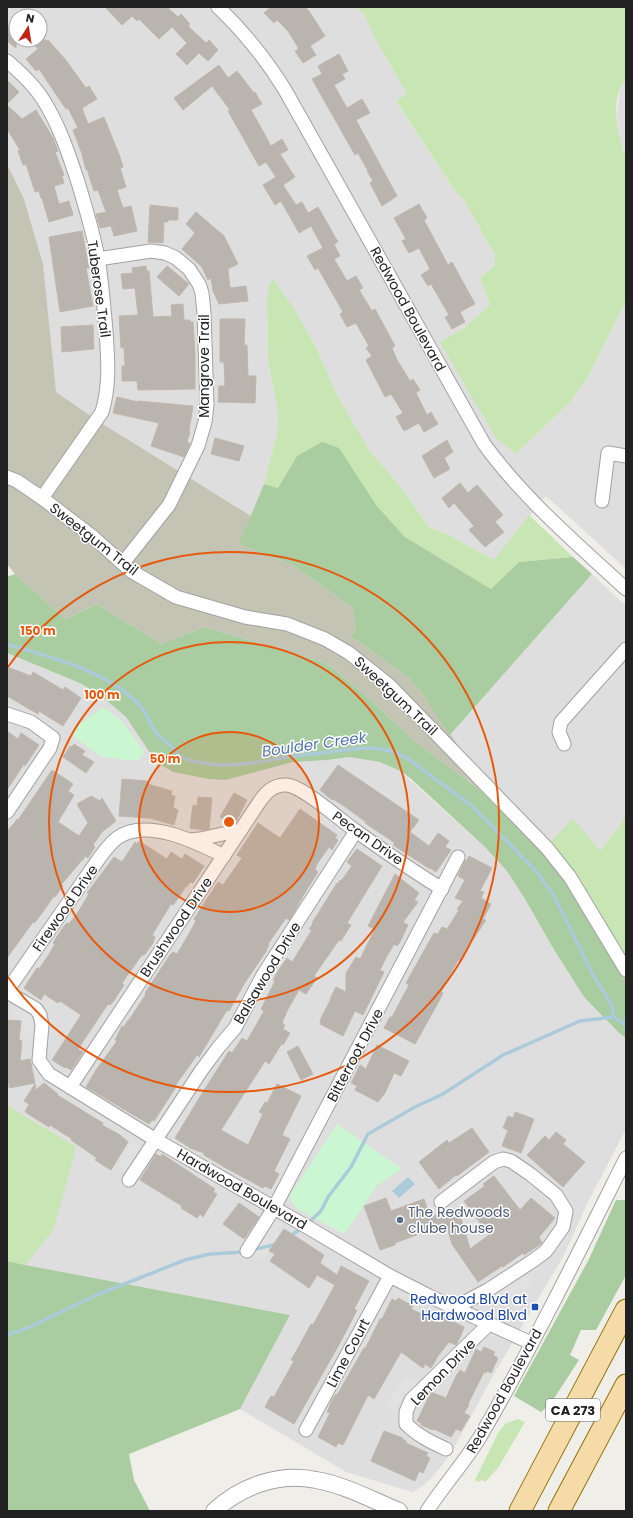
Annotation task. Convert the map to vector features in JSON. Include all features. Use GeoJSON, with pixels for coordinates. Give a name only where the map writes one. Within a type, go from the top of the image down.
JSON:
{"type":"FeatureCollection","features":[{"type":"Feature","properties":{"kind":"main road","name":"CA 273"},"geometry":{"type":"LineString","coordinates":[[520,1511],[626,1310]]}},
{"type":"Feature","properties":{"kind":"main road","name":"CA 273"},"geometry":{"type":"LineString","coordinates":[[559,1511],[626,1385]]}},
{"type":"Feature","properties":{"kind":"street","name":"Redwood Boulevard"},"geometry":{"type":"LineString","coordinates":[[218,7],[253,44],[274,71],[484,444],[508,475],[532,501],[626,589]]}},
{"type":"Feature","properties":{"kind":"street","name":"Tuberose Trail"},"geometry":{"type":"LineString","coordinates":[[7,61],[40,95],[57,127],[70,157],[98,259],[107,338],[108,371],[106,398],[102,412],[42,498]]}},
{"type":"Feature","properties":{"kind":"street","name":"Mangrove Trail"},"geometry":{"type":"LineString","coordinates":[[98,259],[151,251],[166,253],[176,258],[189,269],[199,284],[202,293],[204,313],[207,405],[205,422],[198,446],[169,505],[123,563]]}},
{"type":"Feature","properties":{"kind":"street"},"geometry":{"type":"LineString","coordinates":[[602,501],[608,453],[626,456]]}},
{"type":"Feature","properties":{"kind":"street","name":"Sweetgum Trail"},"geometry":{"type":"LineString","coordinates":[[7,477],[17,481],[42,498],[93,537],[131,571],[176,597],[245,617],[287,624],[325,639],[350,652],[389,685],[548,848],[570,877],[626,970]]}},
{"type":"Feature","properties":{"kind":"street"},"geometry":{"type":"LineString","coordinates":[[564,744],[559,732],[561,722],[626,649]]}},
{"type":"Feature","properties":{"kind":"street"},"geometry":{"type":"LineString","coordinates":[[7,714],[31,722],[53,738],[50,748],[7,812]]}},
{"type":"Feature","properties":{"kind":"street","name":"Brushwood Drive"},"geometry":{"type":"LineString","coordinates":[[70,1087],[267,791],[281,786],[294,787]]}},
{"type":"Feature","properties":{"kind":"street","name":"Pecan Drive"},"geometry":{"type":"LineString","coordinates":[[294,787],[442,889]]}},
{"type":"Feature","properties":{"kind":"street"},"geometry":{"type":"LineString","coordinates":[[190,840],[241,830]]}},
{"type":"Feature","properties":{"kind":"street","name":"Firewood Drive"},"geometry":{"type":"LineString","coordinates":[[7,992],[108,847],[116,839],[130,833],[140,831],[158,831],[190,840]]}},
{"type":"Feature","properties":{"kind":"street","name":"Balsawood Drive"},"geometry":{"type":"LineString","coordinates":[[129,1180],[201,1071],[235,1028],[263,975],[356,831]]}},
{"type":"Feature","properties":{"kind":"street"},"geometry":{"type":"LineString","coordinates":[[190,840],[224,856]]}},
{"type":"Feature","properties":{"kind":"street","name":"Bitterroot Drive"},"geometry":{"type":"LineString","coordinates":[[247,1251],[274,1208],[458,857]]}},
{"type":"Feature","properties":{"kind":"street","name":"Hardwood Boulevard"},"geometry":{"type":"LineString","coordinates":[[7,992],[36,1009],[40,1014],[42,1025],[39,1060],[49,1074],[156,1140],[390,1276],[454,1308],[531,1343]]}},
{"type":"Feature","properties":{"kind":"street","name":"Redwood Boulevard"},"geometry":{"type":"LineString","coordinates":[[427,1511],[457,1472],[479,1438],[531,1343],[626,1158]]}},
{"type":"Feature","properties":{"kind":"street"},"geometry":{"type":"LineString","coordinates":[[441,1202],[494,1162],[503,1159],[511,1161],[547,1187],[556,1195],[566,1211],[563,1227],[546,1252],[488,1290],[454,1308]]}},
{"type":"Feature","properties":{"kind":"street","name":"Lime Court"},"geometry":{"type":"LineString","coordinates":[[306,1430],[390,1276]]}},
{"type":"Feature","properties":{"kind":"street","name":"Lemon Drive"},"geometry":{"type":"LineString","coordinates":[[446,1449],[413,1431],[406,1424],[406,1412],[411,1400],[489,1324]]}},
{"type":"Feature","properties":{"kind":"street"},"geometry":{"type":"LineString","coordinates":[[214,1511],[244,1490],[266,1482],[286,1478],[316,1479],[399,1511]]}},
{"type":"Feature","properties":{"kind":"shaded area"},"geometry":{"type":"Polygon","coordinates":[[[7,7],[356,7],[365,15],[373,35],[407,94],[396,102],[453,188],[464,200],[495,255],[494,266],[480,278],[490,305],[464,328],[441,342],[491,430],[516,454],[570,402],[588,377],[626,301],[626,569],[546,496],[494,560],[451,536],[429,527],[400,486],[369,450],[352,423],[337,395],[316,347],[295,310],[267,299],[268,360],[278,412],[278,430],[264,484],[251,516],[98,421],[55,392],[43,264],[24,199],[7,164],[7,7]]]}},
{"type":"Feature","properties":{"kind":"shaded area"},"geometry":{"type":"Polygon","coordinates":[[[626,79],[626,158],[619,137],[617,115],[621,85],[626,79]]]}},
{"type":"Feature","properties":{"kind":"shaded area"},"geometry":{"type":"Polygon","coordinates":[[[7,164],[24,199],[43,264],[56,392],[98,421],[251,516],[240,544],[291,564],[353,608],[355,630],[351,636],[409,678],[420,691],[471,764],[549,844],[571,871],[626,958],[626,983],[585,916],[565,878],[545,854],[479,789],[418,744],[364,694],[331,667],[323,662],[204,627],[161,644],[97,604],[65,619],[15,574],[7,564],[7,164]]]}},
{"type":"Feature","properties":{"kind":"shaded area"},"geometry":{"type":"Polygon","coordinates":[[[592,574],[626,606],[626,817],[600,851],[549,844],[471,764],[450,735],[592,574]]]}},
{"type":"Feature","properties":{"kind":"shaded area"},"geometry":{"type":"Polygon","coordinates":[[[7,653],[82,684],[106,700],[126,717],[156,762],[226,780],[293,762],[349,757],[380,762],[400,771],[485,847],[507,871],[584,997],[619,1033],[626,1038],[626,1129],[589,1200],[563,1257],[495,1372],[454,1448],[432,1477],[423,1486],[412,1492],[346,1472],[240,1409],[290,1315],[25,1265],[29,1259],[16,1111],[7,1104],[7,653]]]}},
{"type":"Feature","properties":{"kind":"shaded area"},"geometry":{"type":"Polygon","coordinates":[[[16,1007],[26,1012],[33,1020],[32,1039],[20,1038],[22,1020],[10,1018],[16,1007]]]}},
{"type":"Feature","properties":{"kind":"shaded area"},"geometry":{"type":"Polygon","coordinates":[[[132,1142],[142,1148],[127,1172],[117,1165],[132,1142]]]}},
{"type":"Feature","properties":{"kind":"shaded area"},"geometry":{"type":"Polygon","coordinates":[[[267,1216],[283,1224],[278,1230],[280,1232],[262,1260],[245,1250],[267,1216]]]}},
{"type":"Feature","properties":{"kind":"shaded area"},"geometry":{"type":"Polygon","coordinates":[[[525,1275],[532,1284],[497,1307],[491,1299],[525,1275]]]}},
{"type":"Feature","properties":{"kind":"shaded area"},"geometry":{"type":"Polygon","coordinates":[[[407,1376],[417,1384],[405,1394],[395,1412],[386,1406],[397,1387],[407,1376]]]}},
{"type":"Feature","properties":{"kind":"green space"},"geometry":{"type":"Polygon","coordinates":[[[356,7],[626,7],[626,79],[621,87],[616,107],[620,139],[626,158],[626,301],[588,377],[570,402],[516,454],[496,438],[440,342],[464,328],[490,305],[480,278],[494,266],[495,255],[464,200],[453,188],[396,101],[407,94],[373,35],[365,15],[356,7]]]}},
{"type":"Feature","properties":{"kind":"green space"},"geometry":{"type":"Polygon","coordinates":[[[273,279],[295,310],[316,347],[337,395],[369,450],[400,486],[429,527],[451,536],[494,560],[529,515],[573,557],[519,562],[491,589],[405,537],[376,505],[297,456],[278,488],[264,484],[278,430],[278,412],[268,360],[267,299],[270,283],[273,279]]]}},
{"type":"Feature","properties":{"kind":"green space"},"geometry":{"type":"Polygon","coordinates":[[[322,442],[339,448],[376,505],[405,537],[491,589],[519,562],[573,557],[592,574],[450,735],[420,691],[409,678],[351,636],[355,630],[353,608],[291,564],[239,544],[264,484],[278,488],[297,456],[322,442]]]}},
{"type":"Feature","properties":{"kind":"green space"},"geometry":{"type":"Polygon","coordinates":[[[15,574],[65,619],[97,604],[161,644],[204,627],[323,662],[331,667],[364,694],[418,744],[479,789],[545,854],[565,878],[585,916],[626,983],[626,1038],[619,1033],[584,997],[507,871],[485,847],[410,778],[400,771],[380,762],[349,757],[293,762],[226,780],[209,779],[173,772],[156,762],[126,717],[106,700],[82,684],[7,653],[7,577],[15,574]]]}},
{"type":"Feature","properties":{"kind":"green space"},"geometry":{"type":"Polygon","coordinates":[[[103,707],[123,722],[144,752],[138,761],[102,757],[72,734],[76,727],[103,707]]]}},
{"type":"Feature","properties":{"kind":"green space"},"geometry":{"type":"Polygon","coordinates":[[[626,817],[626,958],[549,844],[573,818],[600,851],[626,817]]]}},
{"type":"Feature","properties":{"kind":"green space"},"geometry":{"type":"Polygon","coordinates":[[[7,1104],[76,1147],[54,1229],[25,1265],[7,1261],[7,1104]]]}},
{"type":"Feature","properties":{"kind":"green space"},"geometry":{"type":"Polygon","coordinates":[[[337,1124],[402,1169],[376,1186],[344,1234],[296,1208],[289,1197],[337,1124]]]}},
{"type":"Feature","properties":{"kind":"green space"},"geometry":{"type":"Polygon","coordinates":[[[616,1200],[626,1200],[626,1275],[596,1330],[581,1330],[570,1355],[579,1360],[551,1403],[541,1412],[514,1396],[588,1261],[616,1200]]]}},
{"type":"Feature","properties":{"kind":"green space"},"geometry":{"type":"Polygon","coordinates":[[[7,1261],[290,1315],[240,1409],[129,1454],[134,1480],[150,1511],[7,1511],[7,1261]]]}},
{"type":"Feature","properties":{"kind":"green space"},"geometry":{"type":"Polygon","coordinates":[[[518,1419],[525,1422],[498,1468],[485,1482],[482,1480],[477,1482],[475,1480],[498,1433],[505,1424],[518,1419]]]}},
{"type":"Feature","properties":{"kind":"water"},"geometry":{"type":"Polygon","coordinates":[[[408,1177],[415,1184],[399,1198],[392,1191],[408,1177]]]}},
{"type":"Feature","properties":{"kind":"building"},"geometry":{"type":"Polygon","coordinates":[[[105,7],[167,7],[178,17],[181,14],[190,24],[188,26],[206,43],[209,40],[218,50],[208,61],[199,53],[187,65],[176,54],[187,43],[172,27],[159,39],[139,19],[137,21],[132,16],[122,25],[105,7]]]}},
{"type":"Feature","properties":{"kind":"building"},"geometry":{"type":"Polygon","coordinates":[[[271,7],[305,7],[309,11],[325,36],[310,46],[316,55],[303,63],[295,51],[299,49],[288,31],[277,20],[274,23],[264,13],[271,7]]]}},
{"type":"Feature","properties":{"kind":"building"},"geometry":{"type":"Polygon","coordinates":[[[8,28],[8,42],[7,41],[8,28]]]}},
{"type":"Feature","properties":{"kind":"building"},"geometry":{"type":"Polygon","coordinates":[[[48,40],[65,59],[86,88],[89,86],[97,99],[82,108],[88,124],[104,117],[123,167],[120,168],[126,187],[117,190],[123,208],[131,206],[137,231],[114,236],[111,226],[100,228],[96,214],[106,212],[98,190],[94,191],[87,169],[86,170],[73,130],[78,128],[68,108],[66,109],[39,69],[36,71],[26,59],[38,49],[37,48],[48,48],[48,40]]]}},
{"type":"Feature","properties":{"kind":"building"},"geometry":{"type":"Polygon","coordinates":[[[339,54],[348,71],[342,74],[345,79],[334,85],[347,108],[362,99],[370,113],[356,120],[397,196],[382,206],[370,183],[373,181],[368,171],[358,153],[355,155],[312,79],[322,74],[318,66],[339,54]]]}},
{"type":"Feature","properties":{"kind":"building"},"geometry":{"type":"Polygon","coordinates":[[[219,65],[228,78],[237,71],[254,93],[255,92],[262,104],[251,110],[271,146],[282,139],[288,150],[280,154],[295,177],[283,185],[296,205],[302,202],[308,213],[318,207],[338,242],[334,244],[340,256],[334,259],[347,281],[356,276],[363,288],[359,290],[372,311],[375,309],[395,346],[392,348],[397,360],[410,381],[413,379],[420,390],[416,393],[427,415],[431,412],[438,424],[424,432],[419,423],[404,431],[396,417],[403,413],[391,394],[385,397],[366,360],[372,356],[366,348],[369,346],[356,323],[347,327],[340,314],[343,312],[318,268],[315,270],[307,256],[323,248],[311,226],[299,233],[281,201],[275,205],[263,185],[276,177],[266,162],[259,166],[228,111],[230,110],[212,86],[183,110],[174,98],[219,65]]]}},
{"type":"Feature","properties":{"kind":"building"},"geometry":{"type":"Polygon","coordinates":[[[7,80],[19,92],[7,104],[7,80]]]}},
{"type":"Feature","properties":{"kind":"building"},"geometry":{"type":"Polygon","coordinates":[[[7,105],[22,119],[36,110],[53,138],[58,151],[55,152],[64,175],[62,176],[64,183],[54,186],[59,204],[69,201],[73,215],[49,222],[39,191],[35,192],[26,164],[23,165],[18,151],[20,150],[7,129],[7,105]]]}},
{"type":"Feature","properties":{"kind":"building"},"geometry":{"type":"Polygon","coordinates":[[[419,204],[427,218],[424,220],[448,265],[452,262],[475,304],[460,312],[465,322],[452,329],[445,317],[449,315],[431,284],[428,286],[421,275],[430,269],[419,248],[409,253],[402,241],[406,239],[394,218],[419,204]]]}},
{"type":"Feature","properties":{"kind":"building"},"geometry":{"type":"Polygon","coordinates":[[[150,205],[178,208],[178,220],[168,220],[168,222],[164,222],[163,243],[148,242],[150,205]]]}},
{"type":"Feature","properties":{"kind":"building"},"geometry":{"type":"Polygon","coordinates":[[[196,212],[224,236],[238,264],[228,269],[230,288],[246,286],[248,301],[219,304],[213,291],[211,278],[208,280],[202,267],[182,249],[195,233],[186,224],[196,212]]]}},
{"type":"Feature","properties":{"kind":"building"},"geometry":{"type":"Polygon","coordinates":[[[82,231],[89,268],[86,268],[93,306],[60,312],[49,237],[82,231]]]}},
{"type":"Feature","properties":{"kind":"building"},"geometry":{"type":"Polygon","coordinates":[[[146,266],[147,271],[149,271],[153,317],[172,316],[171,305],[183,304],[184,320],[190,320],[190,322],[193,322],[195,389],[138,390],[137,381],[122,381],[122,366],[125,366],[124,348],[121,348],[119,316],[138,315],[135,288],[123,289],[121,274],[133,273],[132,268],[146,266]]]}},
{"type":"Feature","properties":{"kind":"building"},"geometry":{"type":"Polygon","coordinates":[[[167,266],[189,284],[179,296],[157,277],[167,266]]]}},
{"type":"Feature","properties":{"kind":"building"},"geometry":{"type":"Polygon","coordinates":[[[220,319],[245,319],[244,345],[247,345],[248,376],[256,376],[255,403],[218,402],[219,386],[225,386],[224,362],[220,362],[220,319]]]}},
{"type":"Feature","properties":{"kind":"building"},"geometry":{"type":"Polygon","coordinates":[[[93,325],[94,349],[62,352],[61,327],[93,325]]]}},
{"type":"Feature","properties":{"kind":"building"},"geometry":{"type":"Polygon","coordinates":[[[117,397],[138,402],[193,406],[190,432],[187,442],[190,443],[184,457],[151,446],[159,423],[113,413],[117,397]]]}},
{"type":"Feature","properties":{"kind":"building"},"geometry":{"type":"Polygon","coordinates":[[[215,438],[244,446],[239,461],[211,454],[215,438]]]}},
{"type":"Feature","properties":{"kind":"building"},"geometry":{"type":"Polygon","coordinates":[[[447,440],[453,452],[444,458],[450,469],[434,478],[422,456],[447,440]]]}},
{"type":"Feature","properties":{"kind":"building"},"geometry":{"type":"Polygon","coordinates":[[[460,483],[468,493],[477,485],[503,515],[495,522],[504,532],[485,547],[469,530],[474,526],[454,503],[449,508],[442,498],[460,483]]]}},
{"type":"Feature","properties":{"kind":"building"},"geometry":{"type":"Polygon","coordinates":[[[7,667],[31,676],[33,672],[63,690],[65,687],[81,698],[63,726],[39,711],[38,714],[7,696],[7,667]]]}},
{"type":"Feature","properties":{"kind":"building"},"geometry":{"type":"Polygon","coordinates":[[[7,731],[18,739],[21,733],[39,745],[25,766],[24,764],[7,790],[7,731]]]}},
{"type":"Feature","properties":{"kind":"building"},"geometry":{"type":"Polygon","coordinates":[[[74,744],[85,751],[82,755],[94,762],[86,773],[63,757],[70,746],[72,747],[74,744]]]}},
{"type":"Feature","properties":{"kind":"building"},"geometry":{"type":"Polygon","coordinates":[[[338,765],[419,820],[410,832],[429,846],[438,833],[449,841],[445,847],[451,850],[436,872],[393,845],[395,843],[365,823],[366,822],[344,806],[333,799],[332,800],[320,790],[338,765]]]}},
{"type":"Feature","properties":{"kind":"building"},"geometry":{"type":"Polygon","coordinates":[[[52,770],[73,784],[68,791],[74,795],[58,822],[79,836],[88,823],[77,804],[91,796],[100,801],[102,798],[116,821],[102,832],[93,845],[95,847],[88,858],[85,856],[61,885],[63,886],[55,897],[54,896],[37,920],[34,923],[33,922],[7,958],[7,832],[17,819],[18,820],[52,770]]]}},
{"type":"Feature","properties":{"kind":"building"},"geometry":{"type":"Polygon","coordinates":[[[122,779],[147,781],[147,784],[172,791],[171,795],[175,796],[173,808],[178,810],[174,825],[150,818],[119,816],[122,779]]]}},
{"type":"Feature","properties":{"kind":"building"},"geometry":{"type":"Polygon","coordinates":[[[234,793],[247,800],[235,823],[232,824],[220,817],[234,793]]]}},
{"type":"Feature","properties":{"kind":"building"},"geometry":{"type":"Polygon","coordinates":[[[198,797],[212,798],[209,829],[202,830],[190,828],[193,805],[197,806],[198,797]]]}},
{"type":"Feature","properties":{"kind":"building"},"geometry":{"type":"Polygon","coordinates":[[[300,809],[337,835],[335,838],[338,840],[332,850],[329,847],[317,864],[315,870],[318,872],[289,920],[286,918],[268,944],[267,950],[244,984],[229,1011],[227,1010],[199,1057],[197,1055],[175,1086],[176,1087],[154,1121],[152,1120],[149,1124],[86,1087],[96,1070],[117,1041],[115,1040],[122,1026],[124,1027],[129,1020],[170,955],[173,952],[177,954],[196,921],[194,919],[218,882],[223,885],[242,858],[237,855],[258,823],[280,838],[300,809]]]}},
{"type":"Feature","properties":{"kind":"building"},"geometry":{"type":"Polygon","coordinates":[[[139,841],[167,859],[171,852],[182,859],[185,854],[204,866],[193,883],[190,882],[173,905],[171,904],[152,935],[155,937],[153,943],[145,954],[141,956],[122,983],[124,985],[113,1002],[110,1005],[108,1004],[78,1049],[83,1052],[71,1070],[52,1060],[81,1015],[60,1001],[58,1003],[44,994],[41,1000],[24,988],[37,968],[39,969],[48,956],[55,944],[53,943],[64,926],[67,923],[69,924],[78,912],[89,894],[87,893],[114,857],[122,862],[135,842],[137,844],[139,841]]]}},
{"type":"Feature","properties":{"kind":"building"},"geometry":{"type":"Polygon","coordinates":[[[357,849],[382,866],[347,923],[351,925],[341,941],[339,940],[314,976],[317,978],[306,994],[299,990],[288,1009],[282,1023],[285,1025],[283,1029],[290,1033],[283,1045],[282,1043],[269,1064],[265,1061],[221,1130],[248,1145],[263,1114],[259,1112],[265,1102],[267,1103],[277,1084],[301,1096],[282,1135],[290,1139],[274,1171],[279,1174],[271,1189],[265,1186],[263,1188],[204,1155],[204,1153],[190,1148],[175,1138],[229,1051],[232,1053],[242,1038],[247,1041],[264,1011],[261,1009],[275,981],[273,980],[276,974],[287,958],[292,962],[312,930],[309,929],[313,924],[312,923],[337,883],[338,884],[340,880],[341,881],[352,866],[347,862],[357,849]]]}},
{"type":"Feature","properties":{"kind":"building"},"geometry":{"type":"Polygon","coordinates":[[[469,856],[492,868],[480,891],[484,892],[481,898],[491,904],[483,919],[486,920],[472,941],[471,940],[460,961],[458,960],[441,992],[443,993],[438,1003],[415,1044],[384,1028],[390,1017],[392,1017],[409,985],[406,983],[434,933],[438,934],[442,927],[447,929],[459,910],[457,909],[463,901],[455,898],[465,880],[458,876],[465,860],[466,861],[469,856]]]}},
{"type":"Feature","properties":{"kind":"building"},"geometry":{"type":"Polygon","coordinates":[[[395,874],[419,893],[414,900],[418,902],[403,922],[408,925],[400,942],[397,946],[394,944],[380,970],[384,972],[363,1015],[355,1011],[343,1036],[320,1024],[321,1018],[336,987],[346,992],[346,973],[356,957],[360,959],[375,929],[368,926],[395,874]]]}},
{"type":"Feature","properties":{"kind":"building"},"geometry":{"type":"Polygon","coordinates":[[[7,1020],[21,1021],[19,1040],[22,1041],[20,1061],[30,1059],[35,1083],[9,1088],[9,1083],[7,1084],[7,1020]]]}},
{"type":"Feature","properties":{"kind":"building"},"geometry":{"type":"Polygon","coordinates":[[[377,1045],[409,1061],[401,1076],[394,1073],[385,1093],[378,1102],[355,1090],[357,1086],[351,1083],[360,1065],[366,1069],[377,1045]]]}},
{"type":"Feature","properties":{"kind":"building"},"geometry":{"type":"Polygon","coordinates":[[[298,1046],[313,1074],[301,1080],[287,1052],[298,1046]]]}},
{"type":"Feature","properties":{"kind":"building"},"geometry":{"type":"Polygon","coordinates":[[[44,1083],[58,1094],[57,1095],[103,1123],[102,1125],[120,1135],[128,1142],[111,1170],[95,1160],[97,1158],[71,1140],[72,1139],[25,1112],[29,1104],[24,1101],[35,1084],[36,1090],[44,1083]]]}},
{"type":"Feature","properties":{"kind":"building"},"geometry":{"type":"Polygon","coordinates":[[[515,1112],[534,1119],[521,1153],[502,1146],[508,1130],[503,1128],[508,1116],[513,1118],[515,1112]]]}},
{"type":"Feature","properties":{"kind":"building"},"geometry":{"type":"Polygon","coordinates":[[[472,1128],[489,1152],[439,1189],[419,1162],[447,1140],[449,1143],[472,1128]]]}},
{"type":"Feature","properties":{"kind":"building"},"geometry":{"type":"Polygon","coordinates":[[[556,1132],[566,1140],[563,1144],[585,1162],[563,1187],[527,1155],[545,1136],[549,1140],[556,1132]]]}},
{"type":"Feature","properties":{"kind":"building"},"geometry":{"type":"Polygon","coordinates":[[[156,1154],[161,1157],[162,1154],[215,1189],[213,1192],[217,1194],[203,1217],[200,1214],[197,1218],[181,1208],[182,1206],[140,1180],[156,1154]]]}},
{"type":"Feature","properties":{"kind":"building"},"geometry":{"type":"Polygon","coordinates":[[[494,1176],[520,1210],[531,1198],[555,1218],[539,1237],[542,1243],[524,1255],[523,1253],[478,1282],[452,1244],[446,1224],[380,1250],[364,1206],[386,1198],[391,1211],[424,1199],[430,1217],[458,1208],[470,1249],[489,1235],[464,1201],[485,1186],[483,1184],[494,1176]]]}},
{"type":"Feature","properties":{"kind":"building"},"geometry":{"type":"Polygon","coordinates":[[[239,1203],[259,1217],[244,1239],[223,1224],[239,1203]]]}},
{"type":"Feature","properties":{"kind":"building"},"geometry":{"type":"Polygon","coordinates":[[[284,1229],[324,1255],[320,1263],[337,1275],[341,1266],[369,1281],[354,1309],[357,1310],[341,1341],[294,1424],[265,1407],[271,1396],[274,1397],[294,1361],[291,1360],[311,1324],[313,1325],[335,1285],[317,1275],[309,1288],[270,1261],[275,1254],[269,1251],[284,1229]]]}},
{"type":"Feature","properties":{"kind":"building"},"geometry":{"type":"Polygon","coordinates":[[[398,1298],[413,1306],[411,1309],[441,1323],[444,1317],[464,1327],[462,1333],[456,1345],[449,1342],[431,1368],[425,1364],[423,1368],[401,1352],[374,1399],[368,1395],[343,1445],[338,1443],[336,1447],[318,1437],[330,1413],[327,1412],[332,1400],[336,1394],[337,1395],[364,1348],[365,1349],[392,1299],[396,1301],[398,1298]]]}},
{"type":"Feature","properties":{"kind":"building"},"geometry":{"type":"Polygon","coordinates":[[[484,1347],[495,1352],[493,1355],[498,1358],[491,1373],[487,1371],[486,1373],[484,1372],[464,1413],[470,1416],[461,1431],[456,1429],[451,1437],[421,1425],[421,1423],[417,1421],[431,1392],[446,1398],[457,1374],[460,1370],[465,1373],[476,1349],[481,1352],[484,1347]]]}},
{"type":"Feature","properties":{"kind":"building"},"geometry":{"type":"Polygon","coordinates":[[[384,1431],[403,1438],[402,1439],[406,1441],[406,1443],[428,1453],[426,1456],[430,1458],[423,1473],[419,1471],[415,1481],[371,1461],[384,1431]]]}},
{"type":"Feature","properties":{"kind":"waterway","name":"Boulder Creek"},"geometry":{"type":"LineString","coordinates":[[7,644],[76,666],[109,681],[138,703],[157,734],[171,746],[179,756],[186,759],[211,764],[234,765],[360,748],[378,748],[397,753],[407,758],[472,806],[536,871],[553,894],[592,973],[611,1004],[614,1017],[626,1025]]}},
{"type":"Feature","properties":{"kind":"waterway"},"geometry":{"type":"LineString","coordinates":[[307,1224],[321,1211],[328,1197],[351,1167],[368,1134],[415,1107],[443,1094],[503,1055],[580,1021],[614,1017]]}},
{"type":"Feature","properties":{"kind":"waterway"},"geometry":{"type":"LineString","coordinates":[[289,1237],[302,1228]]}},
{"type":"Feature","properties":{"kind":"waterway"},"geometry":{"type":"LineString","coordinates":[[252,1250],[277,1244]]}},
{"type":"Feature","properties":{"kind":"waterway"},"geometry":{"type":"LineString","coordinates":[[7,1335],[28,1328],[94,1296],[185,1260],[210,1254],[244,1252]]}},
{"type":"Feature","properties":{"kind":"place","name":"The Redwoods clube house"},"geometry":{"type":"Point","coordinates":[400,1220]}},
{"type":"Feature","properties":{"kind":"place","name":"Redwood Blvd at Hardwood Blvd"},"geometry":{"type":"Point","coordinates":[535,1307]}}]}
